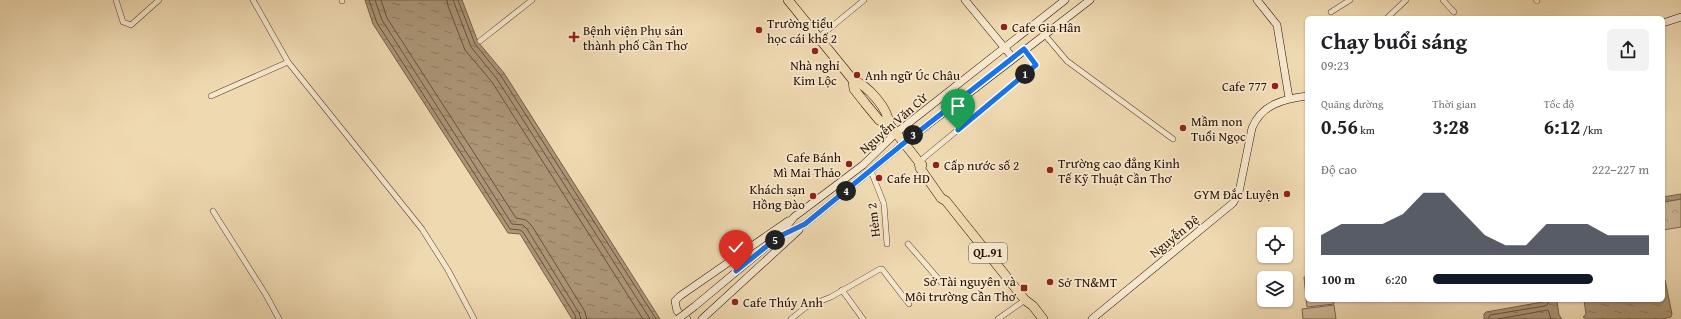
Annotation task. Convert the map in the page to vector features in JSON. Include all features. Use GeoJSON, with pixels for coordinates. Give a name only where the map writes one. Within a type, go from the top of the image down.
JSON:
{"type":"FeatureCollection","features":[{"type":"Feature","properties":{"kind":"highway","name":"QL.91"},"geometry":{"type":"LineString","coordinates":[[788,0],[853,80],[864,84],[880,104],[888,115],[889,124],[918,162],[924,165],[946,194],[946,200],[1039,319]]}},
{"type":"Feature","properties":{"kind":"highway","name":"QL.91"},"geometry":{"type":"LineString","coordinates":[[1028,303],[1033,306],[1043,319]]}},
{"type":"Feature","properties":{"kind":"main road"},"geometry":{"type":"LineString","coordinates":[[965,0],[1013,58]]}},
{"type":"Feature","properties":{"kind":"main road","name":"Nguyễn Văn Cừ"},"geometry":{"type":"LineString","coordinates":[[678,319],[778,237],[794,217],[863,165],[896,133],[1065,0]]}},
{"type":"Feature","properties":{"kind":"main road","name":"Nguyễn Văn Cừ"},"geometry":{"type":"LineString","coordinates":[[778,237],[805,224],[904,143],[1024,49],[1090,0]]}},
{"type":"Feature","properties":{"kind":"main road"},"geometry":{"type":"LineString","coordinates":[[1257,0],[1277,25],[1289,98]]}},
{"type":"Feature","properties":{"kind":"main road"},"geometry":{"type":"LineString","coordinates":[[1665,22],[1681,17]]}},
{"type":"Feature","properties":{"kind":"main road","name":"Nguyễn Đệ"},"geometry":{"type":"LineString","coordinates":[[1092,319],[1233,204],[1239,192],[1252,128],[1256,120],[1267,108],[1275,103],[1289,98],[1305,96]]}},
{"type":"Feature","properties":{"kind":"main road"},"geometry":{"type":"LineString","coordinates":[[686,319],[677,310],[675,301],[680,296],[794,217]]}},
{"type":"Feature","properties":{"kind":"main road"},"geometry":{"type":"LineString","coordinates":[[702,319],[805,224]]}},
{"type":"Feature","properties":{"kind":"street"},"geometry":{"type":"LineString","coordinates":[[117,2],[123,22],[131,24],[159,0]]}},
{"type":"Feature","properties":{"kind":"street"},"geometry":{"type":"LineString","coordinates":[[253,0],[288,62],[422,229],[448,270],[474,319]]}},
{"type":"Feature","properties":{"kind":"street"},"geometry":{"type":"LineString","coordinates":[[480,41],[532,0]]}},
{"type":"Feature","properties":{"kind":"street"},"geometry":{"type":"LineString","coordinates":[[818,38],[864,0]]}},
{"type":"Feature","properties":{"kind":"street"},"geometry":{"type":"LineString","coordinates":[[1331,12],[1350,0]]}},
{"type":"Feature","properties":{"kind":"street"},"geometry":{"type":"LineString","coordinates":[[1389,16],[1406,0]]}},
{"type":"Feature","properties":{"kind":"street"},"geometry":{"type":"LineString","coordinates":[[1443,0],[1454,12]]}},
{"type":"Feature","properties":{"kind":"street"},"geometry":{"type":"LineString","coordinates":[[1044,34],[1067,61],[1173,139]]}},
{"type":"Feature","properties":{"kind":"street"},"geometry":{"type":"LineString","coordinates":[[918,162],[1036,65],[1024,49]]}},
{"type":"Feature","properties":{"kind":"street"},"geometry":{"type":"LineString","coordinates":[[210,96],[288,62]]}},
{"type":"Feature","properties":{"kind":"street","name":"Hẻm 2"},"geometry":{"type":"LineString","coordinates":[[871,171],[884,204],[887,244]]}},
{"type":"Feature","properties":{"kind":"street"},"geometry":{"type":"LineString","coordinates":[[213,211],[266,294],[279,319]]}},
{"type":"Feature","properties":{"kind":"street"},"geometry":{"type":"LineString","coordinates":[[908,244],[942,283]]}},
{"type":"Feature","properties":{"kind":"street"},"geometry":{"type":"LineString","coordinates":[[791,319],[806,307],[826,299],[876,270],[882,269],[909,304]]}},
{"type":"Feature","properties":{"kind":"street"},"geometry":{"type":"LineString","coordinates":[[842,290],[863,319]]}},
{"type":"Feature","properties":{"kind":"street"},"geometry":{"type":"LineString","coordinates":[[998,319],[1028,303]]}},
{"type":"Feature","properties":{"kind":"green space"},"geometry":{"type":"Polygon","coordinates":[[[1681,199],[1681,227],[1665,230],[1665,202],[1681,199]]]}},
{"type":"Feature","properties":{"kind":"green space"},"geometry":{"type":"Polygon","coordinates":[[[1306,302],[1334,302],[1334,304],[1307,307],[1306,302]]]}},
{"type":"Feature","properties":{"kind":"green space"},"geometry":{"type":"Polygon","coordinates":[[[1334,305],[1336,319],[1303,319],[1302,309],[1334,305]]]}},
{"type":"Feature","properties":{"kind":"water"},"geometry":{"type":"Polygon","coordinates":[[[365,0],[462,0],[478,42],[504,73],[660,319],[572,319],[520,234],[508,233],[373,24],[365,0]]]}},
{"type":"Feature","properties":{"kind":"water"},"geometry":{"type":"Polygon","coordinates":[[[1681,194],[1681,199],[1665,202],[1665,197],[1681,194]]]}},
{"type":"Feature","properties":{"kind":"water"},"geometry":{"type":"Polygon","coordinates":[[[1665,280],[1672,314],[1671,317],[1662,319],[1587,319],[1583,317],[1586,314],[1584,302],[1665,302],[1665,280]]]}},
{"type":"Feature","properties":{"kind":"water"},"geometry":{"type":"Polygon","coordinates":[[[1543,302],[1557,302],[1559,315],[1562,319],[1484,319],[1484,314],[1486,312],[1543,302]]]}},
{"type":"Feature","properties":{"kind":"place","name":"Cafe Gia Hân"},"geometry":{"type":"Point","coordinates":[1004,27]}},
{"type":"Feature","properties":{"kind":"place","name":"Trường tiểu học cái khế 2"},"geometry":{"type":"Point","coordinates":[759,30]}},
{"type":"Feature","properties":{"kind":"place","name":"Bệnh viện Phụ sản thành phố Cần Thơ"},"geometry":{"type":"Point","coordinates":[574,37]}},
{"type":"Feature","properties":{"kind":"place","name":"Nhà nghỉ Kim Lộc"},"geometry":{"type":"Point","coordinates":[815,51]}},
{"type":"Feature","properties":{"kind":"place","name":"Anh ngữ Úc Châu"},"geometry":{"type":"Point","coordinates":[857,75]}},
{"type":"Feature","properties":{"kind":"place","name":"Cafe 777"},"geometry":{"type":"Point","coordinates":[1275,86]}},
{"type":"Feature","properties":{"kind":"place","name":"Mầm non Tuổi Ngọc"},"geometry":{"type":"Point","coordinates":[1183,128]}},
{"type":"Feature","properties":{"kind":"place","name":"Cafe Bánh Mì Mai Thảo"},"geometry":{"type":"Point","coordinates":[849,164]}},
{"type":"Feature","properties":{"kind":"place","name":"Cấp nước số 2"},"geometry":{"type":"Point","coordinates":[936,165]}},
{"type":"Feature","properties":{"kind":"place","name":"Trường cao đẳng Kinh Tế Kỹ Thuật Cần Thơ"},"geometry":{"type":"Point","coordinates":[1050,170]}},
{"type":"Feature","properties":{"kind":"place","name":"Cafe HD"},"geometry":{"type":"Point","coordinates":[879,178]}},
{"type":"Feature","properties":{"kind":"place","name":"GYM Đắc Luyện"},"geometry":{"type":"Point","coordinates":[1287,194]}},
{"type":"Feature","properties":{"kind":"place","name":"Khách sạn Hồng Đào"},"geometry":{"type":"Point","coordinates":[813,196]}},
{"type":"Feature","properties":{"kind":"place","name":"Sở TN&MT"},"geometry":{"type":"Point","coordinates":[1050,282]}},
{"type":"Feature","properties":{"kind":"place","name":"Sở Tài nguyên và Môi trường Cần Thơ"},"geometry":{"type":"Point","coordinates":[1024,288]}},
{"type":"Feature","properties":{"kind":"place","name":"Cafe Thúy Anh"},"geometry":{"type":"Point","coordinates":[735,302]}},
{"type":"Feature","properties":{"kind":"route"},"geometry":{"type":"LineString","coordinates":[[736,271],[778,237],[805,224],[904,143],[1024,49],[1036,65],[958,130]]}}]}
